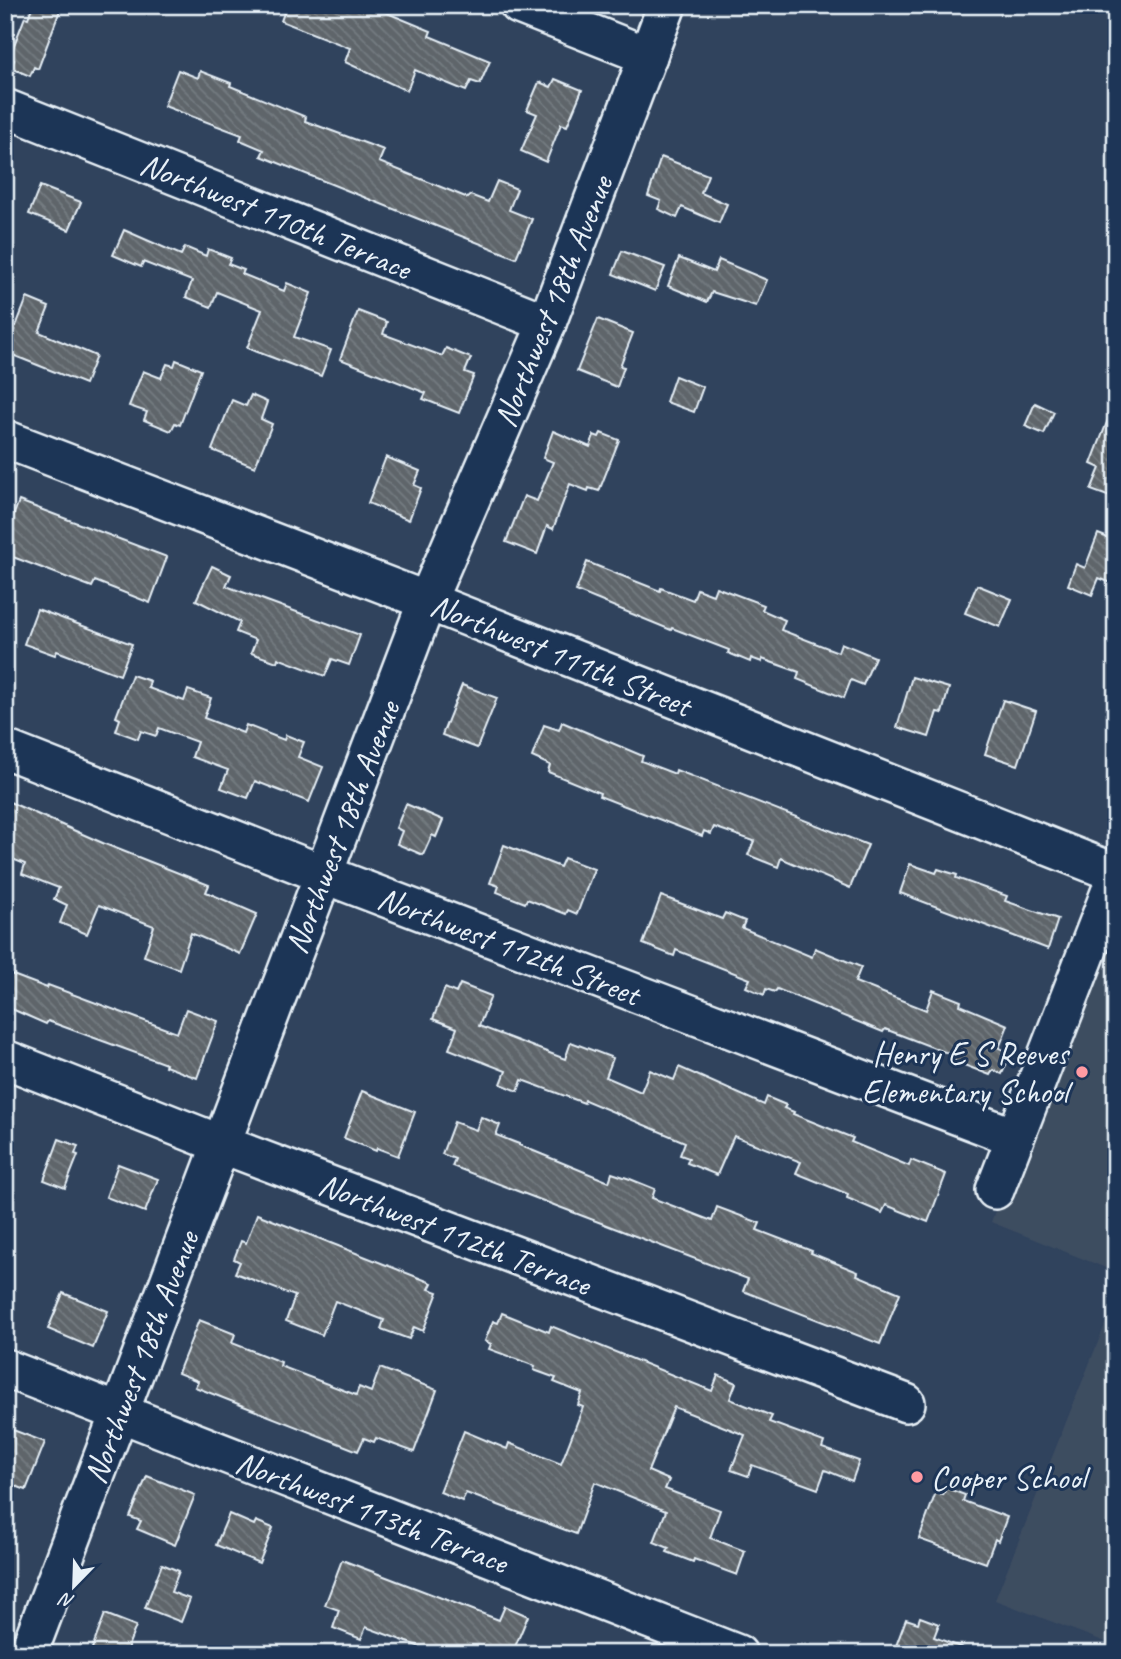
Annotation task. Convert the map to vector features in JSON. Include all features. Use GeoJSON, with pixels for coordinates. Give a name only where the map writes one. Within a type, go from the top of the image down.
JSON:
{"type":"FeatureCollection","features":[{"type":"Feature","properties":{"kind":"street"},"geometry":{"type":"LineString","coordinates":[[519,5],[648,56]]}},
{"type":"Feature","properties":{"kind":"street","name":"Northwest 18th Avenue"},"geometry":{"type":"LineString","coordinates":[[28,1654],[427,601],[547,323],[667,5]]}},
{"type":"Feature","properties":{"kind":"street","name":"Northwest 110th Terrace"},"geometry":{"type":"LineString","coordinates":[[5,108],[547,323]]}},
{"type":"Feature","properties":{"kind":"street","name":"Northwest 111th Street"},"geometry":{"type":"LineString","coordinates":[[5,439],[427,601],[1116,875]]}},
{"type":"Feature","properties":{"kind":"street","name":"Northwest 112th Street"},"geometry":{"type":"LineString","coordinates":[[5,750],[323,874],[1014,1136]]}},
{"type":"Feature","properties":{"kind":"street"},"geometry":{"type":"LineString","coordinates":[[995,1190],[1116,875]]}},
{"type":"Feature","properties":{"kind":"street","name":"Northwest 112th Terrace"},"geometry":{"type":"LineString","coordinates":[[5,1059],[221,1144],[906,1404]]}},
{"type":"Feature","properties":{"kind":"street","name":"Northwest 113th Terrace"},"geometry":{"type":"LineString","coordinates":[[5,1368],[738,1654]]}},
{"type":"Feature","properties":{"kind":"shaded area","name":"Henry E S Reeves Elementary School"},"geometry":{"type":"Polygon","coordinates":[[[1105,917],[1116,921],[1116,1272],[991,1222],[1105,917]]]}},
{"type":"Feature","properties":{"kind":"shaded area"},"geometry":{"type":"Polygon","coordinates":[[[1116,1297],[1116,1646],[995,1600],[1116,1297]]]}},
{"type":"Feature","properties":{"kind":"building"},"geometry":{"type":"Polygon","coordinates":[[[33,5],[62,5],[38,69],[34,67],[30,76],[11,68],[14,60],[9,58],[25,17],[28,18],[33,5]]]}},
{"type":"Feature","properties":{"kind":"building"},"geometry":{"type":"Polygon","coordinates":[[[287,5],[368,5],[431,31],[429,36],[490,61],[480,84],[471,81],[466,91],[415,70],[407,91],[345,62],[350,48],[281,21],[287,5]]]}},
{"type":"Feature","properties":{"kind":"building"},"geometry":{"type":"Polygon","coordinates":[[[178,70],[198,78],[200,71],[231,83],[230,86],[306,117],[305,121],[384,150],[379,162],[468,198],[470,195],[488,202],[497,181],[517,189],[509,210],[532,219],[516,258],[261,156],[264,150],[240,140],[242,135],[164,106],[178,70]]]}},
{"type":"Feature","properties":{"kind":"building"},"geometry":{"type":"Polygon","coordinates":[[[555,79],[582,90],[567,126],[561,124],[546,162],[521,151],[537,114],[527,110],[539,82],[551,87],[555,79]]]}},
{"type":"Feature","properties":{"kind":"building"},"geometry":{"type":"Polygon","coordinates":[[[661,157],[708,175],[701,193],[727,204],[719,223],[682,207],[677,218],[658,209],[661,201],[648,196],[661,157]]]}},
{"type":"Feature","properties":{"kind":"building"},"geometry":{"type":"Polygon","coordinates":[[[40,186],[81,202],[69,230],[29,214],[40,186]]]}},
{"type":"Feature","properties":{"kind":"building"},"geometry":{"type":"Polygon","coordinates":[[[124,230],[181,255],[185,247],[206,256],[208,249],[231,258],[228,264],[244,270],[242,274],[284,291],[287,283],[311,293],[294,337],[331,350],[321,376],[247,348],[262,310],[217,292],[211,307],[186,297],[192,281],[143,262],[141,267],[113,255],[124,230]]]}},
{"type":"Feature","properties":{"kind":"building"},"geometry":{"type":"Polygon","coordinates":[[[622,251],[665,267],[655,291],[613,274],[622,251]]]}},
{"type":"Feature","properties":{"kind":"building"},"geometry":{"type":"Polygon","coordinates":[[[679,258],[714,272],[719,260],[767,280],[756,306],[712,292],[707,302],[668,286],[679,258]]]}},
{"type":"Feature","properties":{"kind":"building"},"geometry":{"type":"Polygon","coordinates":[[[27,298],[49,307],[39,332],[96,356],[85,384],[5,352],[5,322],[16,326],[27,298]]]}},
{"type":"Feature","properties":{"kind":"building"},"geometry":{"type":"Polygon","coordinates":[[[358,311],[387,322],[383,334],[442,356],[446,348],[471,358],[465,372],[474,375],[459,413],[423,399],[426,393],[340,359],[358,311]]]}},
{"type":"Feature","properties":{"kind":"building"},"geometry":{"type":"Polygon","coordinates":[[[598,319],[633,333],[620,366],[624,367],[617,387],[577,371],[598,319]]]}},
{"type":"Feature","properties":{"kind":"building"},"geometry":{"type":"Polygon","coordinates":[[[176,360],[201,370],[180,425],[175,423],[171,431],[144,420],[147,412],[129,406],[143,371],[161,378],[167,364],[174,366],[176,360]]]}},
{"type":"Feature","properties":{"kind":"building"},"geometry":{"type":"Polygon","coordinates":[[[675,376],[703,387],[694,412],[666,402],[675,376]]]}},
{"type":"Feature","properties":{"kind":"building"},"geometry":{"type":"Polygon","coordinates":[[[251,395],[267,402],[261,419],[272,424],[255,467],[212,450],[232,400],[246,406],[251,395]]]}},
{"type":"Feature","properties":{"kind":"building"},"geometry":{"type":"Polygon","coordinates":[[[1035,403],[1054,412],[1044,434],[1025,426],[1035,403]]]}},
{"type":"Feature","properties":{"kind":"building"},"geometry":{"type":"Polygon","coordinates":[[[1114,404],[1116,499],[1091,490],[1100,468],[1091,464],[1114,404]]]}},
{"type":"Feature","properties":{"kind":"building"},"geometry":{"type":"Polygon","coordinates":[[[553,431],[590,447],[594,435],[599,437],[601,433],[619,440],[599,491],[589,488],[588,491],[570,484],[553,529],[547,526],[537,554],[506,542],[524,496],[537,501],[553,462],[543,458],[553,431]]]}},
{"type":"Feature","properties":{"kind":"building"},"geometry":{"type":"Polygon","coordinates":[[[386,457],[420,471],[414,485],[421,488],[409,520],[368,503],[386,457]]]}},
{"type":"Feature","properties":{"kind":"building"},"geometry":{"type":"Polygon","coordinates":[[[19,501],[167,557],[150,603],[95,581],[92,587],[5,554],[5,536],[19,501]]]}},
{"type":"Feature","properties":{"kind":"building"},"geometry":{"type":"Polygon","coordinates":[[[1098,534],[1116,541],[1116,585],[1099,578],[1092,595],[1068,585],[1076,564],[1085,568],[1098,534]]]}},
{"type":"Feature","properties":{"kind":"building"},"geometry":{"type":"Polygon","coordinates":[[[587,562],[660,591],[661,588],[693,600],[697,589],[713,595],[716,587],[764,605],[762,610],[785,620],[781,630],[838,652],[841,643],[875,657],[863,685],[851,680],[844,698],[797,679],[799,672],[762,659],[762,662],[751,658],[750,662],[728,653],[729,650],[672,628],[671,630],[576,591],[587,562]]]}},
{"type":"Feature","properties":{"kind":"building"},"geometry":{"type":"Polygon","coordinates":[[[212,566],[231,575],[226,586],[360,635],[349,665],[332,659],[325,676],[278,658],[277,662],[251,653],[256,640],[236,632],[240,622],[196,600],[212,566]]]}},
{"type":"Feature","properties":{"kind":"building"},"geometry":{"type":"Polygon","coordinates":[[[977,585],[1012,599],[1000,627],[965,613],[977,585]]]}},
{"type":"Feature","properties":{"kind":"building"},"geometry":{"type":"Polygon","coordinates":[[[37,609],[132,644],[120,675],[57,651],[55,655],[24,644],[37,609]]]}},
{"type":"Feature","properties":{"kind":"building"},"geometry":{"type":"Polygon","coordinates":[[[132,675],[150,681],[148,688],[184,701],[188,690],[211,698],[204,718],[243,733],[246,725],[284,740],[286,735],[304,742],[298,757],[323,767],[309,802],[255,781],[248,798],[221,788],[228,770],[192,757],[197,742],[159,728],[156,736],[141,731],[138,739],[116,731],[120,719],[116,717],[132,675]]]}},
{"type":"Feature","properties":{"kind":"building"},"geometry":{"type":"Polygon","coordinates":[[[912,677],[949,688],[942,713],[937,712],[929,737],[897,727],[912,677]]]}},
{"type":"Feature","properties":{"kind":"building"},"geometry":{"type":"Polygon","coordinates":[[[462,685],[497,698],[477,748],[442,735],[462,685]]]}},
{"type":"Feature","properties":{"kind":"building"},"geometry":{"type":"Polygon","coordinates":[[[1003,700],[1036,711],[1018,765],[985,754],[1003,700]]]}},
{"type":"Feature","properties":{"kind":"building"},"geometry":{"type":"Polygon","coordinates":[[[562,722],[643,756],[641,761],[675,774],[676,770],[868,845],[850,888],[781,858],[778,867],[748,855],[754,841],[714,827],[711,834],[704,831],[702,836],[599,796],[600,793],[548,772],[550,765],[532,757],[544,725],[559,730],[562,722]]]}},
{"type":"Feature","properties":{"kind":"building"},"geometry":{"type":"Polygon","coordinates":[[[5,800],[105,844],[209,885],[206,892],[257,914],[240,954],[191,933],[179,969],[144,956],[154,926],[99,905],[87,934],[60,923],[67,905],[54,899],[59,888],[22,874],[25,864],[5,856],[5,800]]]}},
{"type":"Feature","properties":{"kind":"building"},"geometry":{"type":"Polygon","coordinates":[[[406,804],[443,820],[436,837],[432,835],[423,855],[397,844],[402,831],[396,828],[406,804]]]}},
{"type":"Feature","properties":{"kind":"building"},"geometry":{"type":"Polygon","coordinates":[[[504,845],[560,867],[564,858],[594,869],[577,914],[568,910],[566,914],[527,899],[525,903],[497,892],[499,886],[490,883],[504,845]]]}},
{"type":"Feature","properties":{"kind":"building"},"geometry":{"type":"Polygon","coordinates":[[[910,864],[936,873],[938,869],[957,875],[956,878],[1007,896],[1005,901],[1058,919],[1048,949],[900,893],[910,864]]]}},
{"type":"Feature","properties":{"kind":"building"},"geometry":{"type":"Polygon","coordinates":[[[661,896],[722,919],[725,913],[745,921],[742,928],[812,957],[815,948],[861,967],[855,982],[926,1010],[933,990],[961,1001],[960,1005],[1008,1025],[999,1048],[1011,1053],[1002,1074],[993,1070],[990,1075],[951,1060],[953,1055],[885,1029],[883,1032],[777,989],[775,992],[766,989],[764,995],[746,987],[750,979],[676,950],[674,956],[643,944],[661,896]]]}},
{"type":"Feature","properties":{"kind":"building"},"geometry":{"type":"Polygon","coordinates":[[[5,972],[47,988],[48,985],[177,1033],[186,1009],[218,1021],[197,1078],[48,1021],[46,1024],[5,1006],[5,972]]]}},
{"type":"Feature","properties":{"kind":"building"},"geometry":{"type":"Polygon","coordinates":[[[460,984],[491,996],[479,1026],[565,1059],[571,1042],[613,1058],[606,1077],[641,1092],[650,1070],[674,1080],[679,1067],[764,1105],[767,1097],[786,1105],[784,1108],[794,1112],[793,1114],[853,1138],[851,1142],[909,1166],[911,1160],[946,1174],[928,1222],[886,1205],[882,1213],[847,1198],[848,1194],[796,1173],[801,1162],[734,1136],[717,1175],[687,1163],[689,1158],[680,1155],[685,1142],[585,1100],[584,1103],[522,1080],[518,1091],[501,1084],[506,1071],[449,1049],[457,1028],[433,1019],[445,988],[456,993],[460,984]]]}},
{"type":"Feature","properties":{"kind":"building"},"geometry":{"type":"Polygon","coordinates":[[[362,1091],[415,1112],[398,1156],[377,1148],[376,1151],[344,1138],[362,1091]]]}},
{"type":"Feature","properties":{"kind":"building"},"geometry":{"type":"Polygon","coordinates":[[[481,1117],[500,1125],[496,1135],[519,1145],[609,1182],[612,1173],[630,1179],[655,1189],[652,1198],[712,1221],[717,1207],[760,1223],[757,1230],[812,1251],[811,1253],[858,1272],[857,1275],[900,1293],[880,1344],[743,1291],[748,1279],[452,1166],[455,1159],[442,1154],[454,1122],[476,1130],[481,1117]]]}},
{"type":"Feature","properties":{"kind":"building"},"geometry":{"type":"Polygon","coordinates":[[[59,1139],[78,1146],[75,1154],[78,1155],[65,1188],[44,1180],[59,1139]]]}},
{"type":"Feature","properties":{"kind":"building"},"geometry":{"type":"Polygon","coordinates":[[[118,1164],[158,1179],[145,1212],[106,1197],[118,1164]]]}},
{"type":"Feature","properties":{"kind":"building"},"geometry":{"type":"Polygon","coordinates":[[[257,1214],[432,1283],[429,1289],[438,1292],[423,1331],[414,1327],[409,1339],[381,1329],[384,1320],[335,1301],[322,1335],[286,1321],[295,1296],[235,1273],[240,1262],[234,1259],[241,1241],[246,1243],[257,1214]]]}},
{"type":"Feature","properties":{"kind":"building"},"geometry":{"type":"Polygon","coordinates":[[[63,1293],[108,1311],[93,1348],[48,1329],[63,1293]]]}},
{"type":"Feature","properties":{"kind":"building"},"geometry":{"type":"Polygon","coordinates":[[[502,1313],[549,1332],[551,1326],[712,1391],[718,1375],[736,1383],[730,1399],[772,1416],[769,1422],[824,1442],[822,1448],[859,1461],[852,1481],[825,1470],[818,1489],[752,1465],[748,1476],[731,1470],[745,1435],[674,1407],[648,1471],[669,1480],[665,1489],[720,1510],[710,1538],[745,1551],[737,1575],[667,1552],[669,1548],[654,1542],[666,1511],[595,1482],[576,1534],[466,1493],[462,1501],[440,1492],[464,1431],[507,1449],[509,1443],[561,1464],[583,1407],[578,1405],[582,1393],[554,1382],[556,1378],[534,1370],[535,1366],[489,1349],[491,1344],[485,1341],[493,1321],[498,1323],[502,1313]]]}},
{"type":"Feature","properties":{"kind":"building"},"geometry":{"type":"Polygon","coordinates":[[[199,1320],[235,1334],[232,1343],[281,1362],[280,1366],[356,1395],[359,1387],[371,1392],[380,1368],[437,1390],[414,1452],[376,1438],[374,1442],[364,1438],[358,1451],[195,1387],[198,1381],[178,1373],[199,1320]]]}},
{"type":"Feature","properties":{"kind":"building"},"geometry":{"type":"Polygon","coordinates":[[[5,1427],[45,1442],[26,1490],[5,1482],[5,1427]]]}},
{"type":"Feature","properties":{"kind":"building"},"geometry":{"type":"Polygon","coordinates":[[[147,1476],[195,1495],[175,1545],[137,1529],[141,1521],[130,1517],[147,1476]]]}},
{"type":"Feature","properties":{"kind":"building"},"geometry":{"type":"Polygon","coordinates":[[[946,1488],[965,1495],[963,1501],[1007,1517],[986,1563],[919,1539],[936,1492],[943,1495],[946,1488]]]}},
{"type":"Feature","properties":{"kind":"building"},"geometry":{"type":"Polygon","coordinates":[[[229,1514],[254,1525],[256,1521],[273,1528],[259,1563],[216,1545],[229,1514]]]}},
{"type":"Feature","properties":{"kind":"building"},"geometry":{"type":"Polygon","coordinates":[[[342,1560],[499,1620],[505,1606],[528,1616],[512,1654],[424,1654],[426,1649],[366,1627],[361,1639],[333,1628],[339,1610],[325,1605],[342,1560]]]}},
{"type":"Feature","properties":{"kind":"building"},"geometry":{"type":"Polygon","coordinates":[[[162,1564],[179,1571],[171,1592],[190,1599],[181,1622],[145,1608],[162,1564]]]}},
{"type":"Feature","properties":{"kind":"building"},"geometry":{"type":"Polygon","coordinates":[[[105,1614],[136,1626],[125,1654],[90,1654],[105,1614]]]}},
{"type":"Feature","properties":{"kind":"building"},"geometry":{"type":"Polygon","coordinates":[[[920,1617],[939,1624],[934,1637],[973,1654],[893,1654],[906,1619],[918,1623],[920,1617]]]}},
{"type":"Feature","properties":{"kind":"place","name":"Henry E S Reeves Elementary School"},"geometry":{"type":"Point","coordinates":[1082,1072]}},
{"type":"Feature","properties":{"kind":"place","name":"Cooper School"},"geometry":{"type":"Point","coordinates":[917,1477]}}]}
